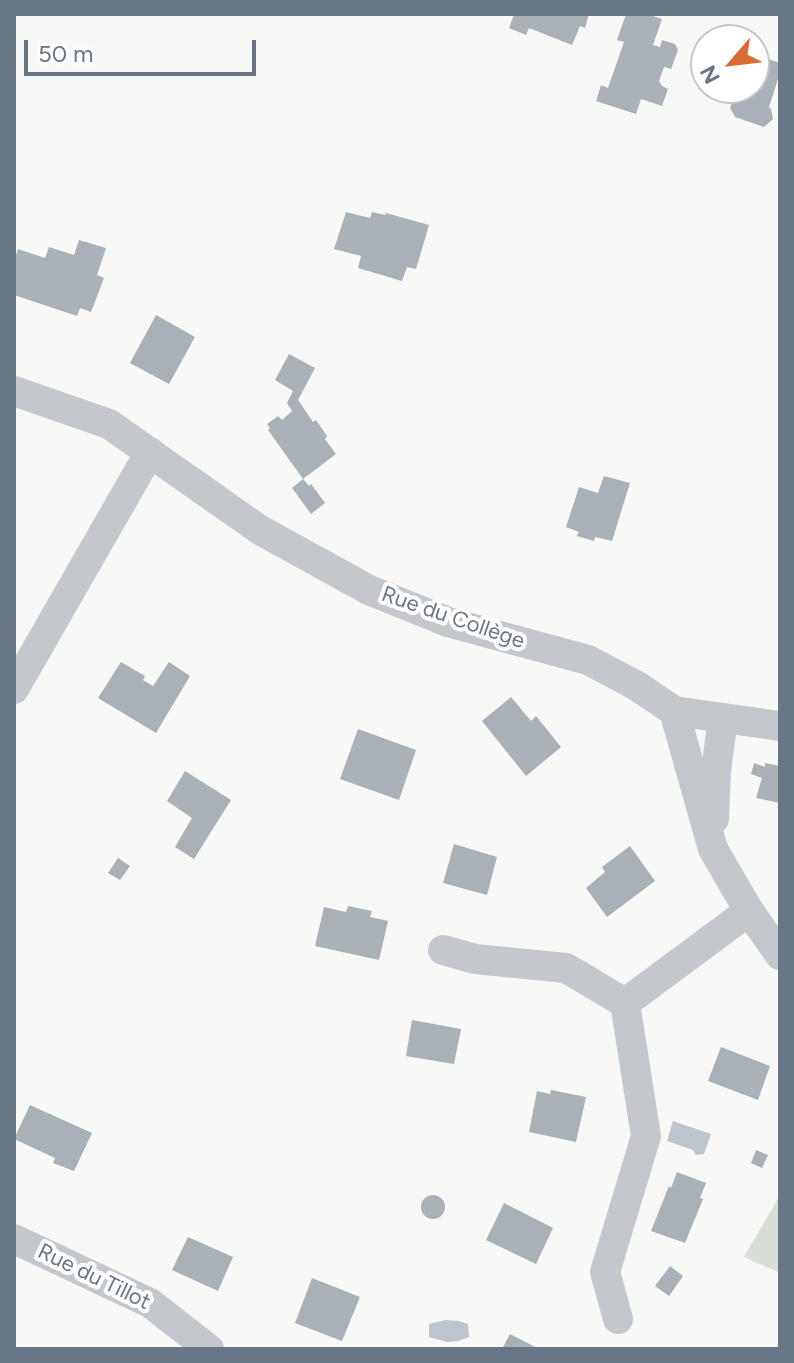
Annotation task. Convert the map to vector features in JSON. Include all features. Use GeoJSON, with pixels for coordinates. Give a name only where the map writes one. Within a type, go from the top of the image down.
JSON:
{"type":"FeatureCollection","features":[{"type":"Feature","properties":{"kind":"street","name":"Rue du Collège"},"geometry":{"type":"LineString","coordinates":[[14,391],[109,424],[260,530],[369,590],[448,622],[588,660],[637,686],[674,711],[780,726]]}},
{"type":"Feature","properties":{"kind":"street"},"geometry":{"type":"LineString","coordinates":[[14,689],[150,452]]}},
{"type":"Feature","properties":{"kind":"street"},"geometry":{"type":"LineString","coordinates":[[674,711],[713,849],[749,911],[780,955]]}},
{"type":"Feature","properties":{"kind":"street"},"geometry":{"type":"LineString","coordinates":[[713,849],[716,771],[723,718]]}},
{"type":"Feature","properties":{"kind":"street"},"geometry":{"type":"LineString","coordinates":[[625,1003],[749,911]]}},
{"type":"Feature","properties":{"kind":"street"},"geometry":{"type":"LineString","coordinates":[[443,950],[475,959],[566,968],[625,1003]]}},
{"type":"Feature","properties":{"kind":"street"},"geometry":{"type":"LineString","coordinates":[[618,1319],[605,1272],[646,1136],[625,1003]]}},
{"type":"Feature","properties":{"kind":"street","name":"Rue du Tillot"},"geometry":{"type":"LineString","coordinates":[[14,1239],[150,1303],[209,1349]]}},
{"type":"Feature","properties":{"kind":"shaded area"},"geometry":{"type":"Polygon","coordinates":[[[673,1121],[711,1134],[704,1154],[696,1155],[693,1150],[667,1141],[673,1121]]]}},
{"type":"Feature","properties":{"kind":"shaded area"},"geometry":{"type":"Polygon","coordinates":[[[780,1195],[780,1273],[744,1257],[780,1195]]]}},
{"type":"Feature","properties":{"kind":"shaded area"},"geometry":{"type":"Polygon","coordinates":[[[445,1320],[468,1324],[469,1337],[447,1342],[429,1337],[429,1324],[445,1320]]]}},
{"type":"Feature","properties":{"kind":"building"},"geometry":{"type":"Polygon","coordinates":[[[514,14],[589,14],[585,28],[580,26],[572,45],[529,28],[526,35],[509,28],[514,14]]]}},
{"type":"Feature","properties":{"kind":"building"},"geometry":{"type":"Polygon","coordinates":[[[626,14],[647,14],[662,19],[653,45],[660,47],[662,40],[675,44],[678,50],[671,69],[664,67],[659,81],[668,89],[662,106],[641,99],[636,114],[596,101],[601,85],[608,88],[624,42],[617,40],[626,14]]]}},
{"type":"Feature","properties":{"kind":"building"},"geometry":{"type":"Polygon","coordinates":[[[770,60],[780,63],[770,104],[770,60]]]}},
{"type":"Feature","properties":{"kind":"building"},"geometry":{"type":"Polygon","coordinates":[[[731,104],[770,104],[773,119],[764,127],[735,117],[730,108],[731,104]]]}},
{"type":"Feature","properties":{"kind":"building"},"geometry":{"type":"Polygon","coordinates":[[[346,212],[370,218],[372,212],[386,213],[429,225],[416,269],[407,267],[402,281],[358,268],[361,256],[334,249],[346,212]]]}},
{"type":"Feature","properties":{"kind":"building"},"geometry":{"type":"Polygon","coordinates":[[[79,240],[106,248],[97,275],[104,278],[91,312],[80,308],[77,316],[14,295],[14,261],[18,249],[45,258],[49,247],[74,255],[79,240]]]}},
{"type":"Feature","properties":{"kind":"building"},"geometry":{"type":"Polygon","coordinates":[[[156,315],[195,337],[169,384],[130,363],[156,315]]]}},
{"type":"Feature","properties":{"kind":"building"},"geometry":{"type":"Polygon","coordinates":[[[289,354],[315,368],[298,400],[313,422],[316,420],[336,454],[303,479],[268,430],[267,424],[278,416],[282,420],[292,411],[287,403],[293,391],[275,380],[289,354]]]}},
{"type":"Feature","properties":{"kind":"building"},"geometry":{"type":"Polygon","coordinates":[[[604,476],[630,483],[612,541],[595,537],[594,541],[577,536],[579,532],[566,527],[579,487],[598,493],[604,476]]]}},
{"type":"Feature","properties":{"kind":"building"},"geometry":{"type":"Polygon","coordinates":[[[303,479],[309,486],[311,484],[325,503],[311,514],[292,488],[303,479]]]}},
{"type":"Feature","properties":{"kind":"building"},"geometry":{"type":"Polygon","coordinates":[[[121,662],[145,676],[143,680],[153,686],[169,662],[190,676],[156,733],[98,698],[121,662]]]}},
{"type":"Feature","properties":{"kind":"building"},"geometry":{"type":"Polygon","coordinates":[[[511,697],[531,721],[536,716],[561,747],[526,776],[482,721],[511,697]]]}},
{"type":"Feature","properties":{"kind":"building"},"geometry":{"type":"Polygon","coordinates":[[[358,729],[416,750],[399,800],[340,779],[358,729]]]}},
{"type":"Feature","properties":{"kind":"building"},"geometry":{"type":"Polygon","coordinates":[[[754,763],[765,767],[765,763],[780,766],[780,803],[756,798],[762,778],[751,774],[754,763]]]}},
{"type":"Feature","properties":{"kind":"building"},"geometry":{"type":"Polygon","coordinates":[[[185,771],[231,800],[194,859],[175,847],[192,818],[167,801],[185,771]]]}},
{"type":"Feature","properties":{"kind":"building"},"geometry":{"type":"Polygon","coordinates":[[[454,844],[497,857],[487,895],[443,883],[454,844]]]}},
{"type":"Feature","properties":{"kind":"building"},"geometry":{"type":"Polygon","coordinates":[[[630,846],[655,881],[607,917],[586,888],[605,872],[602,867],[630,846]]]}},
{"type":"Feature","properties":{"kind":"building"},"geometry":{"type":"Polygon","coordinates":[[[118,858],[130,866],[120,880],[108,873],[118,858]]]}},
{"type":"Feature","properties":{"kind":"building"},"geometry":{"type":"Polygon","coordinates":[[[348,906],[372,911],[370,917],[388,921],[379,960],[315,946],[324,907],[346,912],[348,906]]]}},
{"type":"Feature","properties":{"kind":"building"},"geometry":{"type":"Polygon","coordinates":[[[412,1020],[461,1029],[454,1064],[406,1056],[412,1020]]]}},
{"type":"Feature","properties":{"kind":"building"},"geometry":{"type":"Polygon","coordinates":[[[721,1047],[770,1066],[758,1100],[708,1081],[721,1047]]]}},
{"type":"Feature","properties":{"kind":"building"},"geometry":{"type":"Polygon","coordinates":[[[551,1090],[586,1097],[576,1142],[529,1132],[537,1091],[550,1094],[551,1090]]]}},
{"type":"Feature","properties":{"kind":"building"},"geometry":{"type":"Polygon","coordinates":[[[30,1105],[92,1133],[74,1171],[53,1163],[55,1158],[14,1139],[30,1105]]]}},
{"type":"Feature","properties":{"kind":"building"},"geometry":{"type":"Polygon","coordinates":[[[756,1150],[768,1155],[762,1168],[751,1163],[756,1150]]]}},
{"type":"Feature","properties":{"kind":"building"},"geometry":{"type":"Polygon","coordinates":[[[677,1172],[706,1183],[700,1198],[703,1199],[685,1243],[651,1231],[677,1172]]]}},
{"type":"Feature","properties":{"kind":"building"},"geometry":{"type":"Polygon","coordinates":[[[433,1195],[442,1198],[445,1207],[442,1216],[433,1219],[424,1216],[421,1207],[424,1198],[433,1195]]]}},
{"type":"Feature","properties":{"kind":"building"},"geometry":{"type":"Polygon","coordinates":[[[504,1203],[553,1228],[536,1264],[486,1240],[504,1203]]]}},
{"type":"Feature","properties":{"kind":"building"},"geometry":{"type":"Polygon","coordinates":[[[188,1237],[233,1257],[218,1291],[172,1270],[188,1237]]]}},
{"type":"Feature","properties":{"kind":"building"},"geometry":{"type":"Polygon","coordinates":[[[670,1266],[683,1276],[669,1296],[655,1286],[670,1266]]]}},
{"type":"Feature","properties":{"kind":"building"},"geometry":{"type":"Polygon","coordinates":[[[312,1278],[360,1297],[342,1341],[295,1323],[312,1278]]]}},
{"type":"Feature","properties":{"kind":"building"},"geometry":{"type":"Polygon","coordinates":[[[510,1334],[539,1349],[502,1349],[510,1334]]]}}]}
